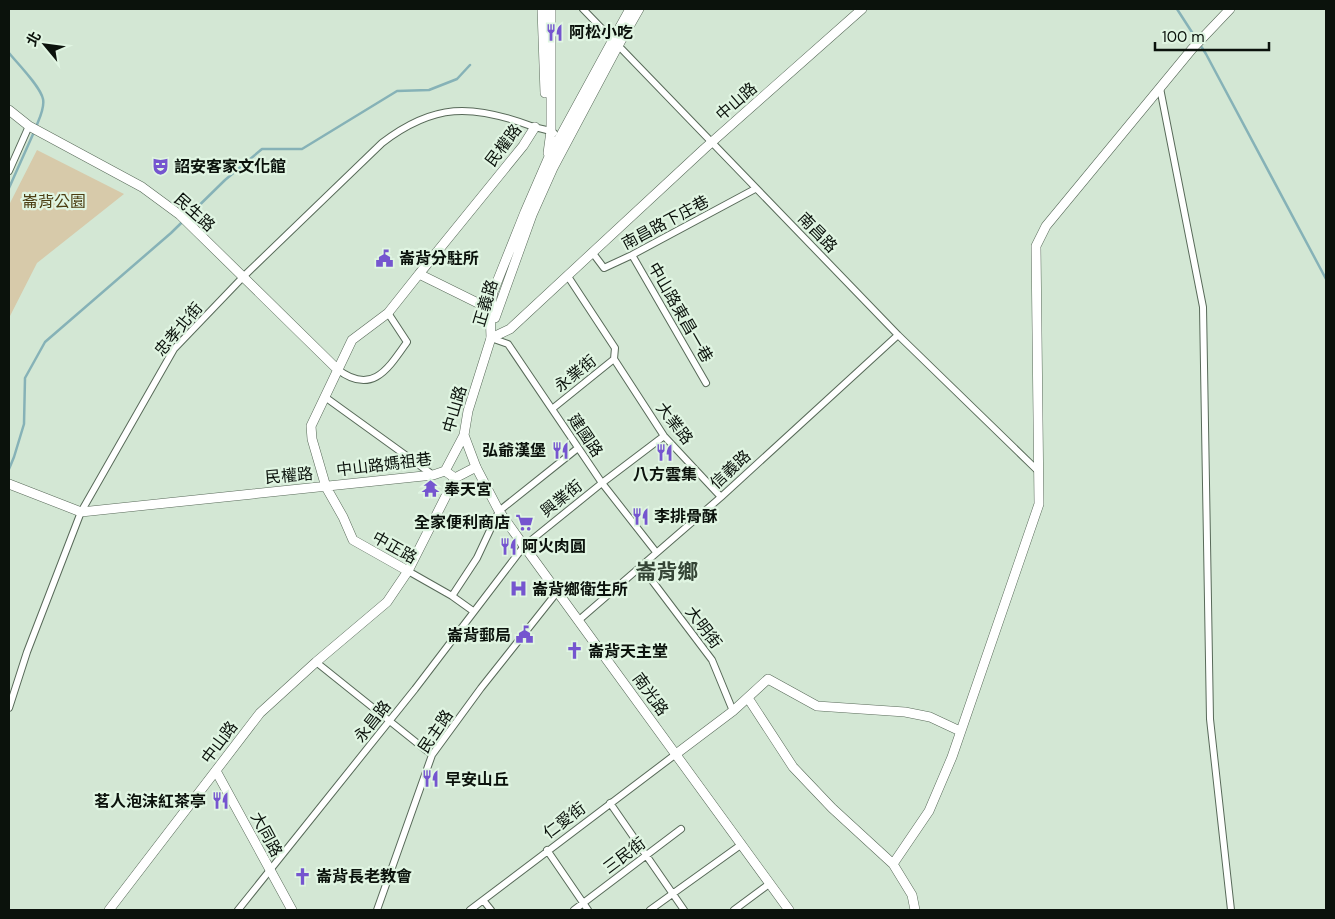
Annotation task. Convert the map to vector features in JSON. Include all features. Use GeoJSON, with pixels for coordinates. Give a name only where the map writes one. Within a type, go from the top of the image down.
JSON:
{"type":"FeatureCollection","features":[{"type":"Feature","properties":{"kind":"street","name":"民權路"},"geometry":{"type":"LineString","coordinates":[[542,9],[546,120],[551,131]]}},
{"type":"Feature","properties":{"kind":"street","name":"民權路"},"geometry":{"type":"LineString","coordinates":[[548,159],[551,131],[551,9]]}},
{"type":"Feature","properties":{"kind":"street","name":"南昌路"},"geometry":{"type":"LineString","coordinates":[[584,9],[755,189],[898,335],[1037,470]]}},
{"type":"Feature","properties":{"kind":"street","name":"正義路"},"geometry":{"type":"LineString","coordinates":[[617,42],[630,9]]}},
{"type":"Feature","properties":{"kind":"street","name":"正義路"},"geometry":{"type":"LineString","coordinates":[[491,338],[493,292],[548,159],[564,138],[617,42],[639,9]]}},
{"type":"Feature","properties":{"kind":"street","name":"中山路"},"geometry":{"type":"LineString","coordinates":[[445,471],[464,435],[468,411],[491,338],[510,329],[711,143],[862,9]]}},
{"type":"Feature","properties":{"kind":"street"},"geometry":{"type":"LineString","coordinates":[[893,864],[929,812],[952,757],[1038,504],[1036,246],[1046,226],[1196,44],[1230,9]]}},
{"type":"Feature","properties":{"kind":"street"},"geometry":{"type":"LineString","coordinates":[[1160,88],[1203,307],[1210,719],[1232,910]]}},
{"type":"Feature","properties":{"kind":"street","name":"忠孝北街"},"geometry":{"type":"LineString","coordinates":[[9,708],[27,652],[81,512],[174,349],[244,276],[382,143],[404,126],[440,112],[472,109],[551,131],[564,138]]}},
{"type":"Feature","properties":{"kind":"street","name":"民生路"},"geometry":{"type":"LineString","coordinates":[[9,110],[29,126],[142,187],[180,215],[337,369]]}},
{"type":"Feature","properties":{"kind":"street"},"geometry":{"type":"LineString","coordinates":[[9,171],[29,126]]}},
{"type":"Feature","properties":{"kind":"street","name":"民權路"},"geometry":{"type":"LineString","coordinates":[[9,484],[81,512],[326,487],[312,438],[311,426],[352,340],[388,313],[523,146],[535,127]]}},
{"type":"Feature","properties":{"kind":"street","name":"正義路"},"geometry":{"type":"LineString","coordinates":[[493,311],[564,138]]}},
{"type":"Feature","properties":{"kind":"street"},"geometry":{"type":"LineString","coordinates":[[548,159],[553,168]]}},
{"type":"Feature","properties":{"kind":"street","name":"南昌路下庄巷"},"geometry":{"type":"LineString","coordinates":[[592,252],[604,268],[632,256],[755,189]]}},
{"type":"Feature","properties":{"kind":"street","name":"中山路東昌一巷"},"geometry":{"type":"LineString","coordinates":[[632,256],[706,383]]}},
{"type":"Feature","properties":{"kind":"street"},"geometry":{"type":"LineString","coordinates":[[419,274],[493,311]]}},
{"type":"Feature","properties":{"kind":"street","name":"大業路"},"geometry":{"type":"LineString","coordinates":[[567,275],[615,348],[614,359],[664,436],[721,497]]}},
{"type":"Feature","properties":{"kind":"street"},"geometry":{"type":"LineString","coordinates":[[337,369],[350,379],[377,378],[388,368],[407,342],[388,313]]}},
{"type":"Feature","properties":{"kind":"street","name":"信義路"},"geometry":{"type":"LineString","coordinates":[[578,620],[721,497],[898,335]]}},
{"type":"Feature","properties":{"kind":"street","name":"建國路"},"geometry":{"type":"LineString","coordinates":[[491,338],[508,344],[602,483],[656,552]]}},
{"type":"Feature","properties":{"kind":"street","name":"永業街"},"geometry":{"type":"LineString","coordinates":[[552,409],[614,359]]}},
{"type":"Feature","properties":{"kind":"street"},"geometry":{"type":"LineString","coordinates":[[324,398],[433,475]]}},
{"type":"Feature","properties":{"kind":"street","name":"南光路"},"geometry":{"type":"LineString","coordinates":[[464,435],[476,467],[499,511],[789,910]]}},
{"type":"Feature","properties":{"kind":"street","name":"興業街"},"geometry":{"type":"LineString","coordinates":[[524,546],[664,436]]}},
{"type":"Feature","properties":{"kind":"street"},"geometry":{"type":"LineString","coordinates":[[452,596],[477,558],[499,511],[578,448]]}},
{"type":"Feature","properties":{"kind":"street"},"geometry":{"type":"LineString","coordinates":[[445,471],[455,478],[476,467]]}},
{"type":"Feature","properties":{"kind":"street","name":"中山路媽祖巷"},"geometry":{"type":"LineString","coordinates":[[326,487],[433,475],[445,471]]}},
{"type":"Feature","properties":{"kind":"street","name":"中山路"},"geometry":{"type":"LineString","coordinates":[[110,910],[260,713],[316,662],[387,602],[408,571],[455,478]]}},
{"type":"Feature","properties":{"kind":"street","name":"中正路"},"geometry":{"type":"LineString","coordinates":[[326,487],[353,540],[452,596],[473,611]]}},
{"type":"Feature","properties":{"kind":"street","name":"永昌路"},"geometry":{"type":"LineString","coordinates":[[238,910],[389,721],[524,546]]}},
{"type":"Feature","properties":{"kind":"street","name":"大明街"},"geometry":{"type":"LineString","coordinates":[[641,566],[712,660],[733,711]]}},
{"type":"Feature","properties":{"kind":"street","name":"民主路"},"geometry":{"type":"LineString","coordinates":[[377,910],[432,755],[481,688],[558,590]]}},
{"type":"Feature","properties":{"kind":"street"},"geometry":{"type":"LineString","coordinates":[[316,662],[432,755]]}},
{"type":"Feature","properties":{"kind":"street"},"geometry":{"type":"LineString","coordinates":[[676,754],[733,711],[768,679],[817,706],[905,712],[930,717],[960,731]]}},
{"type":"Feature","properties":{"kind":"street"},"geometry":{"type":"LineString","coordinates":[[748,698],[793,767],[832,808],[893,864],[912,895],[915,910]]}},
{"type":"Feature","properties":{"kind":"street","name":"仁愛街"},"geometry":{"type":"LineString","coordinates":[[470,910],[676,754]]}},
{"type":"Feature","properties":{"kind":"street","name":"大同路"},"geometry":{"type":"LineString","coordinates":[[216,771],[292,910]]}},
{"type":"Feature","properties":{"kind":"street"},"geometry":{"type":"LineString","coordinates":[[610,803],[645,857],[684,910]]}},
{"type":"Feature","properties":{"kind":"street","name":"三民街"},"geometry":{"type":"LineString","coordinates":[[574,910],[681,828]]}},
{"type":"Feature","properties":{"kind":"street"},"geometry":{"type":"LineString","coordinates":[[650,910],[742,844]]}},
{"type":"Feature","properties":{"kind":"street"},"geometry":{"type":"LineString","coordinates":[[547,850],[588,910]]}},
{"type":"Feature","properties":{"kind":"street"},"geometry":{"type":"LineString","coordinates":[[734,910],[769,884]]}},
{"type":"Feature","properties":{"kind":"street"},"geometry":{"type":"LineString","coordinates":[[483,900],[491,910]]}},
{"type":"Feature","properties":{"kind":"green space","name":"崙背公園"},"geometry":{"type":"Polygon","coordinates":[[[37,150],[124,194],[37,263],[9,318],[9,205],[37,150]]]}},
{"type":"Feature","properties":{"kind":"waterway"},"geometry":{"type":"LineString","coordinates":[[1177,9],[1206,54],[1326,279]]}},
{"type":"Feature","properties":{"kind":"waterway"},"geometry":{"type":"LineString","coordinates":[[9,53],[33,82],[43,99],[42,110],[36,127]]}},
{"type":"Feature","properties":{"kind":"waterway"},"geometry":{"type":"LineString","coordinates":[[9,469],[24,424],[25,378],[45,342],[171,233],[225,180],[262,149],[302,149],[397,91],[429,90],[457,79],[470,65]]}},
{"type":"Feature","properties":{"kind":"waterway"},"geometry":{"type":"LineString","coordinates":[[9,188],[34,132]]}},
{"type":"Feature","properties":{"kind":"place","name":"阿松小吃"},"geometry":{"type":"Point","coordinates":[555,32]}},
{"type":"Feature","properties":{"kind":"place","name":"詔安客家文化館"},"geometry":{"type":"Point","coordinates":[160,166]}},
{"type":"Feature","properties":{"kind":"place","name":"崙背分駐所"},"geometry":{"type":"Point","coordinates":[385,258]}},
{"type":"Feature","properties":{"kind":"place","name":"弘爺漢堡"},"geometry":{"type":"Point","coordinates":[560,450]}},
{"type":"Feature","properties":{"kind":"place","name":"八方雲集"},"geometry":{"type":"Point","coordinates":[665,452]}},
{"type":"Feature","properties":{"kind":"place","name":"奉天宮"},"geometry":{"type":"Point","coordinates":[430,489]}},
{"type":"Feature","properties":{"kind":"place","name":"李排骨酥"},"geometry":{"type":"Point","coordinates":[640,516]}},
{"type":"Feature","properties":{"kind":"place","name":"全家便利商店"},"geometry":{"type":"Point","coordinates":[524,522]}},
{"type":"Feature","properties":{"kind":"place","name":"阿火肉圓"},"geometry":{"type":"Point","coordinates":[508,546]}},
{"type":"Feature","properties":{"kind":"place","name":"崙背鄉衛生所"},"geometry":{"type":"Point","coordinates":[518,589]}},
{"type":"Feature","properties":{"kind":"place","name":"崙背郵局"},"geometry":{"type":"Point","coordinates":[525,635]}},
{"type":"Feature","properties":{"kind":"place","name":"崙背天主堂"},"geometry":{"type":"Point","coordinates":[574,651]}},
{"type":"Feature","properties":{"kind":"place","name":"早安山丘"},"geometry":{"type":"Point","coordinates":[431,779]}},
{"type":"Feature","properties":{"kind":"place","name":"茗人泡沫紅茶亭"},"geometry":{"type":"Point","coordinates":[220,801]}},
{"type":"Feature","properties":{"kind":"place","name":"崙背長老教會"},"geometry":{"type":"Point","coordinates":[302,876]}},
{"type":"Feature","properties":{"kind":"district","name":"崙背鄉"},"geometry":{"type":"Point","coordinates":[667,572]}}]}
